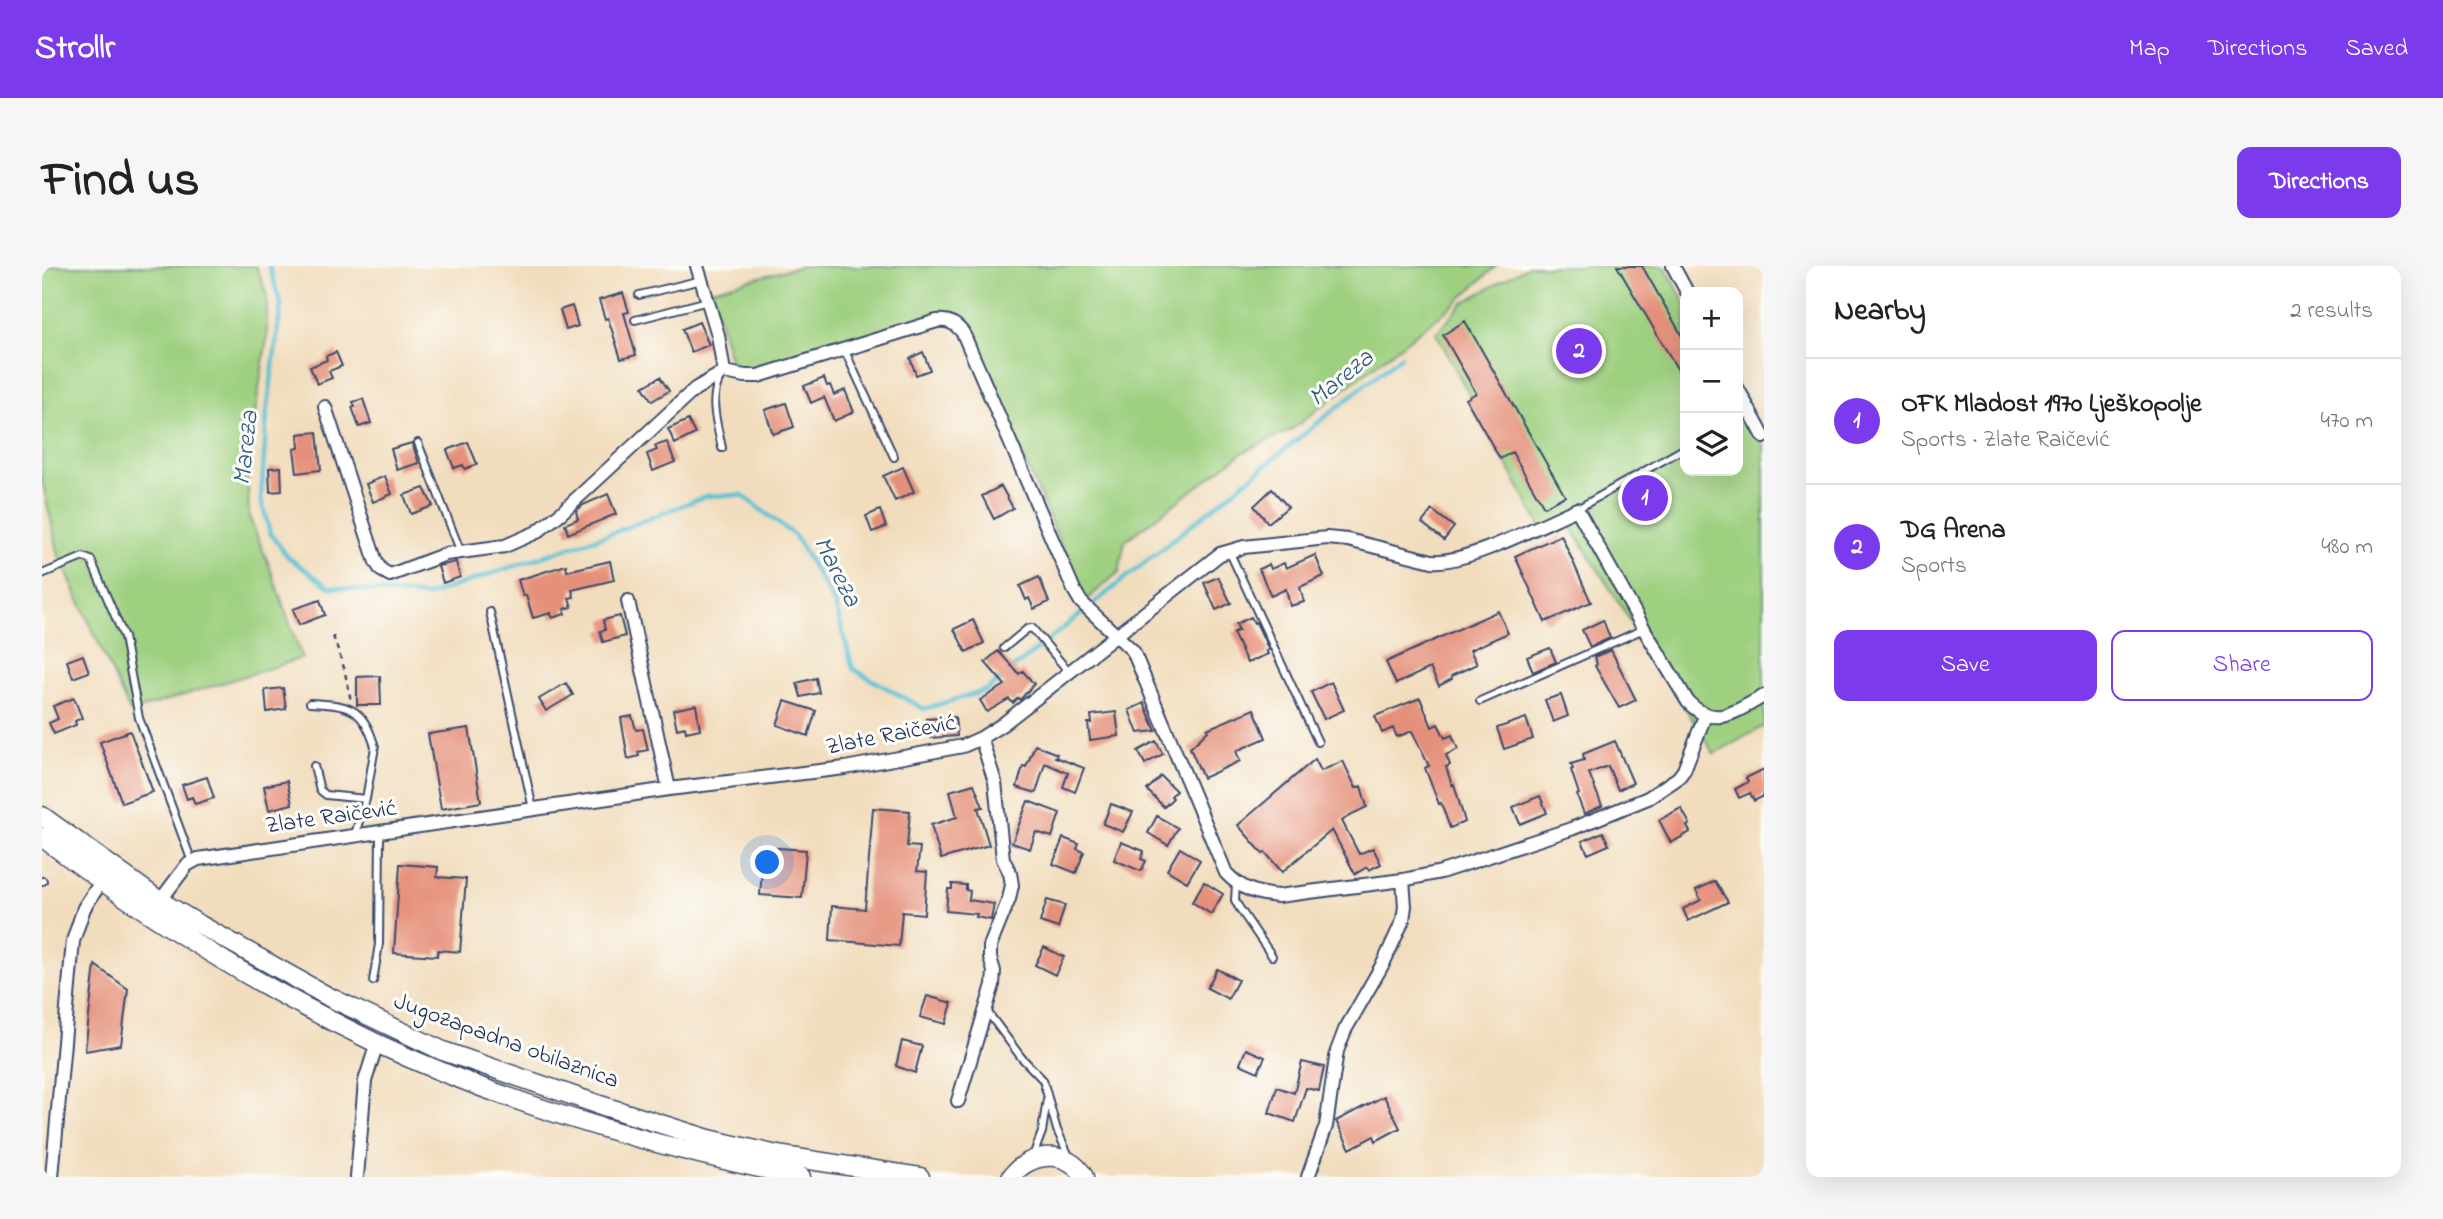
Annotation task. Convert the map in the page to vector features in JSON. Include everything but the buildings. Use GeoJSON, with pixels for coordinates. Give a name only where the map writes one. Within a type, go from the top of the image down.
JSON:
{"type":"FeatureCollection","features":[{"type":"Feature","properties":{"kind":"main road","name":"Jugozapadna obilaznica"},"geometry":{"type":"LineString","coordinates":[[42,816],[160,901],[304,984],[443,1051],[709,1139],[777,1155],[920,1177]]}},
{"type":"Feature","properties":{"kind":"main road","name":"Jugozapadna obilaznica"},"geometry":{"type":"LineString","coordinates":[[42,837],[169,929],[223,961],[377,1043],[452,1075],[569,1117],[687,1152],[801,1177]]}},
{"type":"Feature","properties":{"kind":"main road"},"geometry":{"type":"LineString","coordinates":[[1010,1176],[1029,1161],[1051,1156],[1082,1172]]}},
{"type":"Feature","properties":{"kind":"street"},"geometry":{"type":"LineString","coordinates":[[697,266],[718,335],[724,372]]}},
{"type":"Feature","properties":{"kind":"street"},"geometry":{"type":"LineString","coordinates":[[1673,266],[1684,287]]}},
{"type":"Feature","properties":{"kind":"street"},"geometry":{"type":"LineString","coordinates":[[325,407],[376,562],[381,570],[390,575],[460,550],[505,545],[537,532],[695,389],[724,372],[758,376],[945,320],[958,327],[1074,590],[1093,614],[1133,651],[1226,873],[1236,884],[1260,894],[1278,896],[1402,880],[1441,872],[1571,829],[1648,798],[1678,778],[1684,770],[1705,716]]}},
{"type":"Feature","properties":{"kind":"street"},"geometry":{"type":"LineString","coordinates":[[1744,416],[1764,437]]}},
{"type":"Feature","properties":{"kind":"street"},"geometry":{"type":"LineString","coordinates":[[1577,509],[1688,702],[1705,716],[1721,716],[1764,696]]}},
{"type":"Feature","properties":{"kind":"street","name":"Zlate Raičević"},"geometry":{"type":"LineString","coordinates":[[192,862],[355,834],[669,789],[845,768],[963,746],[1003,724],[1207,563],[1229,551],[1307,538],[1327,538],[1348,540],[1443,562],[1473,553],[1577,509]]}},
{"type":"Feature","properties":{"kind":"street"},"geometry":{"type":"LineString","coordinates":[[628,601],[669,789]]}},
{"type":"Feature","properties":{"kind":"street"},"geometry":{"type":"LineString","coordinates":[[958,1101],[993,985],[990,946],[1009,900],[1012,885],[1003,859],[995,782],[981,738]]}},
{"type":"Feature","properties":{"kind":"street"},"geometry":{"type":"LineString","coordinates":[[160,901],[176,878],[192,862]]}},
{"type":"Feature","properties":{"kind":"street"},"geometry":{"type":"LineString","coordinates":[[1308,1177],[1326,1126],[1337,1051],[1345,1030],[1378,973],[1403,920],[1405,906],[1402,880]]}},
{"type":"Feature","properties":{"kind":"street"},"geometry":{"type":"LineString","coordinates":[[52,1177],[73,941],[84,908],[101,882]]}},
{"type":"Feature","properties":{"kind":"street"},"geometry":{"type":"LineString","coordinates":[[357,1177],[365,1081],[377,1043]]}},
{"type":"Feature","properties":{"kind":"lane"},"geometry":{"type":"LineString","coordinates":[[639,295],[702,280]]}},
{"type":"Feature","properties":{"kind":"lane"},"geometry":{"type":"LineString","coordinates":[[635,320],[708,302]]}},
{"type":"Feature","properties":{"kind":"lane"},"geometry":{"type":"LineString","coordinates":[[844,349],[894,457]]}},
{"type":"Feature","properties":{"kind":"lane"},"geometry":{"type":"LineString","coordinates":[[722,448],[713,400],[716,386],[724,372]]}},
{"type":"Feature","properties":{"kind":"lane"},"geometry":{"type":"LineString","coordinates":[[418,443],[460,550]]}},
{"type":"Feature","properties":{"kind":"lane"},"geometry":{"type":"LineString","coordinates":[[1577,509],[1680,451]]}},
{"type":"Feature","properties":{"kind":"lane"},"geometry":{"type":"LineString","coordinates":[[1229,551],[1318,742]]}},
{"type":"Feature","properties":{"kind":"lane"},"geometry":{"type":"LineString","coordinates":[[42,573],[83,557],[92,560],[124,636],[139,718],[192,862]]}},
{"type":"Feature","properties":{"kind":"lane"},"geometry":{"type":"LineString","coordinates":[[490,612],[533,809]]}},
{"type":"Feature","properties":{"kind":"lane"},"geometry":{"type":"LineString","coordinates":[[1004,648],[1030,627],[1069,672]]}},
{"type":"Feature","properties":{"kind":"lane"},"geometry":{"type":"LineString","coordinates":[[1480,701],[1644,629]]}},
{"type":"Feature","properties":{"kind":"lane"},"geometry":{"type":"LineString","coordinates":[[310,703],[344,705],[354,710],[369,730],[375,747],[366,799],[355,834]]}},
{"type":"Feature","properties":{"kind":"lane"},"geometry":{"type":"LineString","coordinates":[[314,766],[320,790],[326,794],[366,799]]}},
{"type":"Feature","properties":{"kind":"lane"},"geometry":{"type":"LineString","coordinates":[[373,981],[379,944],[380,832]]}},
{"type":"Feature","properties":{"kind":"lane"},"geometry":{"type":"LineString","coordinates":[[1236,884],[1235,900],[1272,956]]}},
{"type":"Feature","properties":{"kind":"lane"},"geometry":{"type":"LineString","coordinates":[[985,1009],[1021,1057],[1043,1080],[1057,1130],[1082,1172]]}},
{"type":"Feature","properties":{"kind":"lane"},"geometry":{"type":"LineString","coordinates":[[1029,1161],[1035,1153],[1042,1132],[1048,1094]]}},
{"type":"Feature","properties":{"kind":"path"},"geometry":{"type":"LineString","coordinates":[[333,636],[344,667],[354,710]]}},
{"type":"Feature","properties":{"kind":"green space"},"geometry":{"type":"Polygon","coordinates":[[[256,266],[267,295],[267,338],[247,464],[249,517],[302,658],[130,712],[59,556],[42,481],[42,268],[256,266]]]}},
{"type":"Feature","properties":{"kind":"green space"},"geometry":{"type":"Polygon","coordinates":[[[801,266],[1496,266],[1456,303],[1291,430],[1243,452],[1125,541],[1119,572],[1085,601],[967,326],[952,316],[932,319],[756,370],[732,366],[711,290],[801,266]]]}},
{"type":"Feature","properties":{"kind":"green space"},"geometry":{"type":"Polygon","coordinates":[[[1528,266],[1665,266],[1680,294],[1680,476],[1743,476],[1743,407],[1764,445],[1764,726],[1714,754],[1570,525],[1544,533],[1436,333],[1463,303],[1528,266]]]}},
{"type":"Feature","properties":{"kind":"waterway","name":"Mareza"},"geometry":{"type":"LineString","coordinates":[[269,266],[281,305],[267,413],[261,499],[270,533],[288,557],[329,587],[426,596],[615,532],[706,496],[742,495],[795,536],[835,604],[853,669],[924,709],[987,690],[1003,677]]}},
{"type":"Feature","properties":{"kind":"waterway","name":"Mareza"},"geometry":{"type":"LineString","coordinates":[[1010,671],[1401,356]]}},
{"type":"Feature","properties":{"kind":"place","name":"DG Arena"},"geometry":{"type":"Point","coordinates":[1579,351]}},
{"type":"Feature","properties":{"kind":"place","name":"OFK Mladost 1970 Lješkopolje"},"geometry":{"type":"Point","coordinates":[1645,498]}}]}
